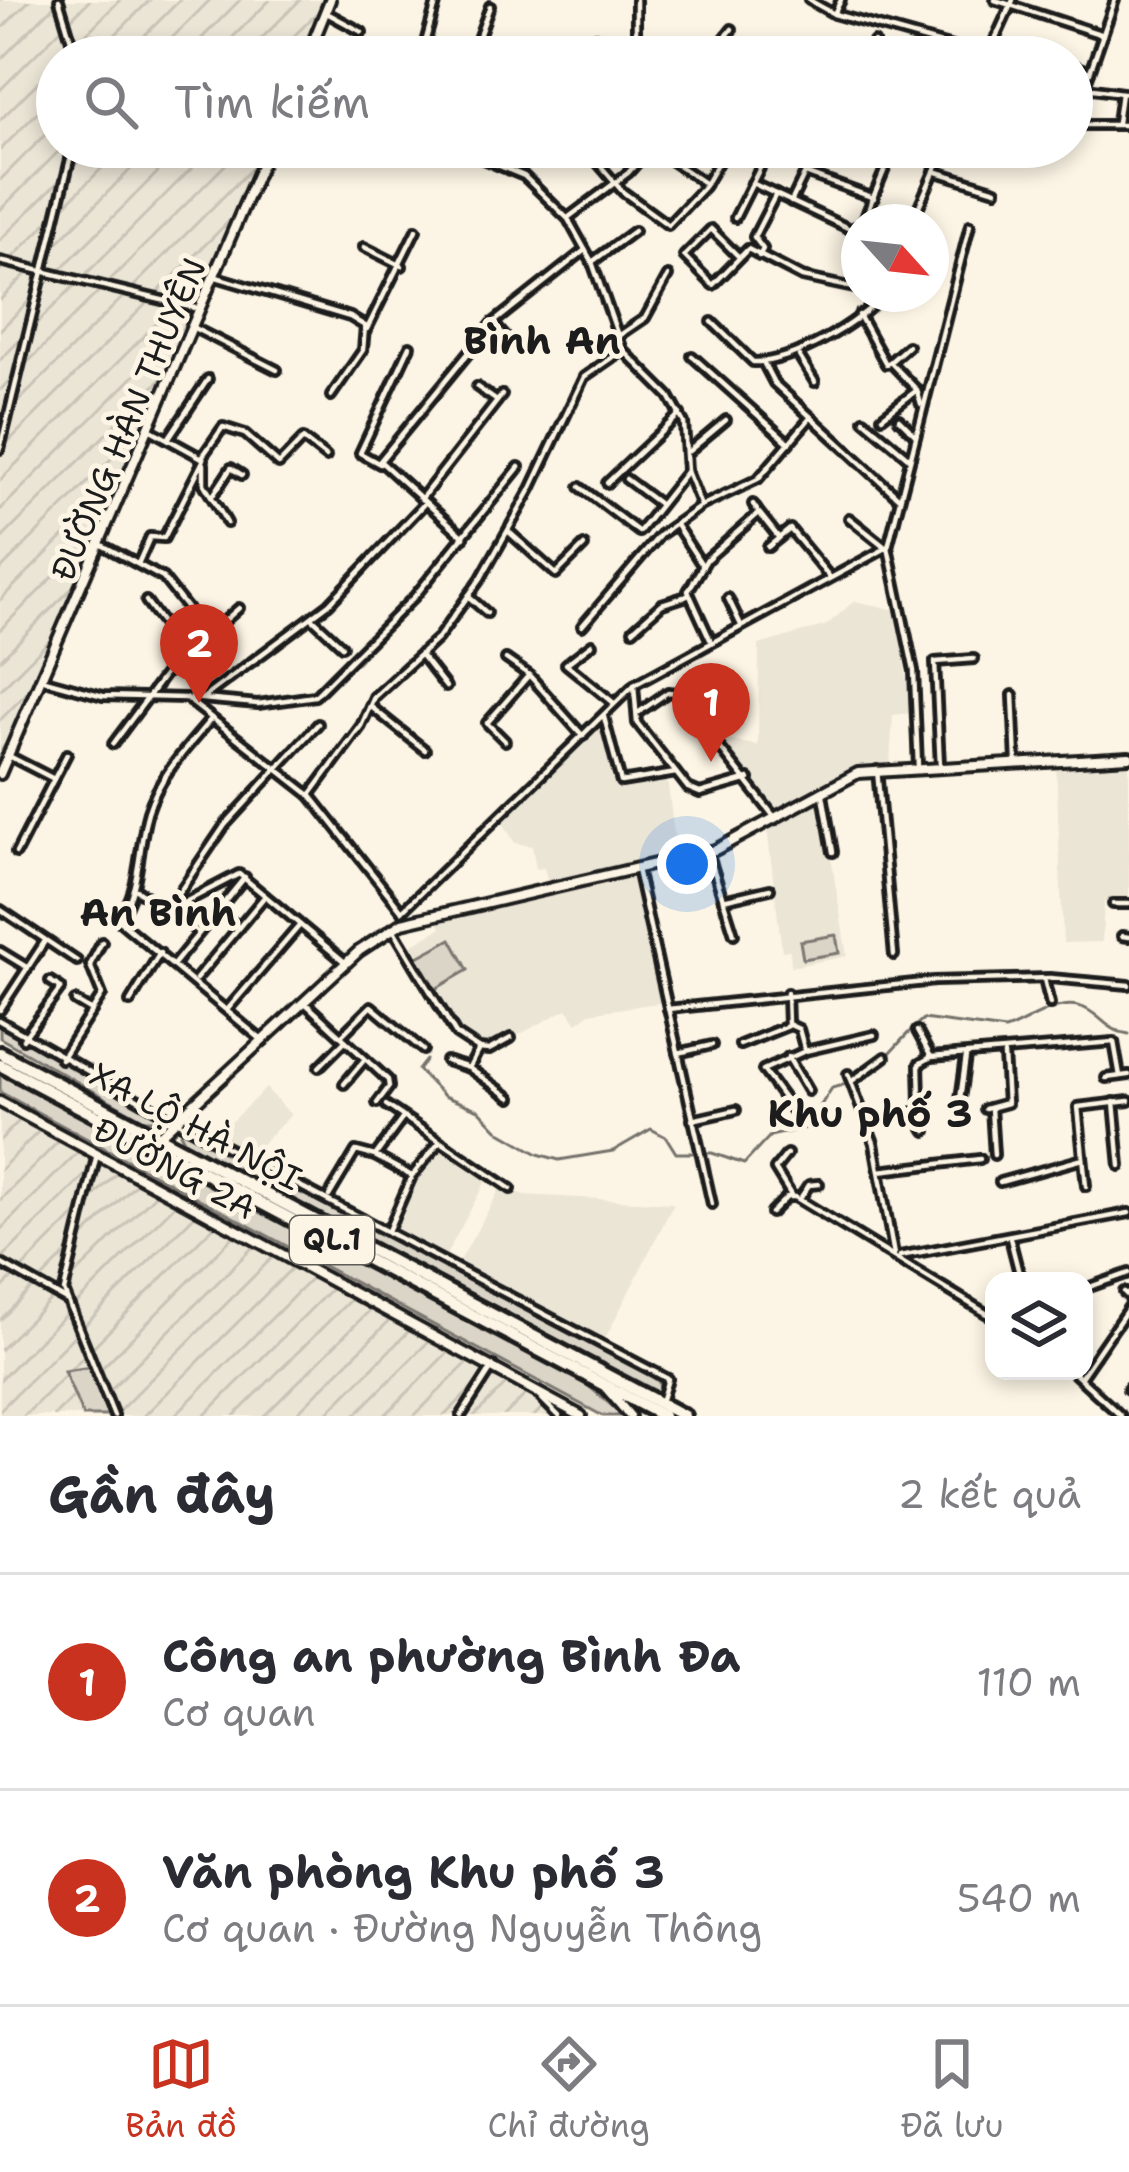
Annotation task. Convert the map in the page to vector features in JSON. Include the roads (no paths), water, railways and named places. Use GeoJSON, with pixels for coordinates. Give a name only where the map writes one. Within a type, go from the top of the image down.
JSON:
{"type":"FeatureCollection","features":[{"type":"Feature","properties":{"kind":"highway","name":"XA LỘ HÀ NỘI"},"geometry":{"type":"LineString","coordinates":[[0,1053],[662,1410]]}},
{"type":"Feature","properties":{"kind":"highway","name":"XA LỘ HÀ NỘI"},"geometry":{"type":"LineString","coordinates":[[0,1065],[605,1387],[683,1416]]}},
{"type":"Feature","properties":{"kind":"street"},"geometry":{"type":"LineString","coordinates":[[59,0],[70,36]]}},
{"type":"Feature","properties":{"kind":"street"},"geometry":{"type":"LineString","coordinates":[[315,36],[330,0]]}},
{"type":"Feature","properties":{"kind":"street"},"geometry":{"type":"LineString","coordinates":[[426,36],[437,0]]}},
{"type":"Feature","properties":{"kind":"street"},"geometry":{"type":"LineString","coordinates":[[636,0],[636,36]]}},
{"type":"Feature","properties":{"kind":"street"},"geometry":{"type":"LineString","coordinates":[[809,0],[834,14],[912,36]]}},
{"type":"Feature","properties":{"kind":"street"},"geometry":{"type":"LineString","coordinates":[[834,14],[841,0]]}},
{"type":"Feature","properties":{"kind":"street"},"geometry":{"type":"LineString","coordinates":[[995,0],[1103,35]]}},
{"type":"Feature","properties":{"kind":"street"},"geometry":{"type":"LineString","coordinates":[[1093,63],[1115,0]]}},
{"type":"Feature","properties":{"kind":"street"},"geometry":{"type":"LineString","coordinates":[[997,36],[1012,3]]}},
{"type":"Feature","properties":{"kind":"street"},"geometry":{"type":"LineString","coordinates":[[479,36],[490,6]]}},
{"type":"Feature","properties":{"kind":"street"},"geometry":{"type":"LineString","coordinates":[[325,12],[362,32]]}},
{"type":"Feature","properties":{"kind":"street"},"geometry":{"type":"LineString","coordinates":[[726,36],[732,29]]}},
{"type":"Feature","properties":{"kind":"street"},"geometry":{"type":"LineString","coordinates":[[1093,90],[1125,94],[1117,124]]}},
{"type":"Feature","properties":{"kind":"street"},"geometry":{"type":"LineString","coordinates":[[1093,125],[1129,125]]}},
{"type":"Feature","properties":{"kind":"street"},"geometry":{"type":"LineString","coordinates":[[0,449],[68,168]]}},
{"type":"Feature","properties":{"kind":"street","name":"ĐƯỜNG HÀN THUYÊN"},"geometry":{"type":"LineString","coordinates":[[0,774],[45,680],[260,168]]}},
{"type":"Feature","properties":{"kind":"street"},"geometry":{"type":"LineString","coordinates":[[505,168],[524,176],[568,219],[592,262],[623,350],[680,414],[687,472],[701,506]]}},
{"type":"Feature","properties":{"kind":"street"},"geometry":{"type":"LineString","coordinates":[[601,168],[667,225],[715,168]]}},
{"type":"Feature","properties":{"kind":"street"},"geometry":{"type":"LineString","coordinates":[[568,219],[631,168]]}},
{"type":"Feature","properties":{"kind":"street"},"geometry":{"type":"LineString","coordinates":[[682,168],[706,184]]}},
{"type":"Feature","properties":{"kind":"street"},"geometry":{"type":"LineString","coordinates":[[735,218],[760,168]]}},
{"type":"Feature","properties":{"kind":"street"},"geometry":{"type":"LineString","coordinates":[[871,204],[886,168]]}},
{"type":"Feature","properties":{"kind":"street"},"geometry":{"type":"LineString","coordinates":[[920,204],[935,168]]}},
{"type":"Feature","properties":{"kind":"street"},"geometry":{"type":"LineString","coordinates":[[934,171],[995,190]]}},
{"type":"Feature","properties":{"kind":"street"},"geometry":{"type":"LineString","coordinates":[[791,202],[805,173],[874,198]]}},
{"type":"Feature","properties":{"kind":"street"},"geometry":{"type":"LineString","coordinates":[[752,182],[841,225]]}},
{"type":"Feature","properties":{"kind":"street"},"geometry":{"type":"LineString","coordinates":[[759,256],[764,249],[754,237],[776,194]]}},
{"type":"Feature","properties":{"kind":"street"},"geometry":{"type":"LineString","coordinates":[[919,766],[914,670],[886,546],[970,225]]}},
{"type":"Feature","properties":{"kind":"street"},"geometry":{"type":"LineString","coordinates":[[739,257],[711,229],[683,256],[713,285],[748,249],[802,277],[841,285]]}},
{"type":"Feature","properties":{"kind":"street"},"geometry":{"type":"LineString","coordinates":[[331,396],[363,350],[367,328],[416,230]]}},
{"type":"Feature","properties":{"kind":"street"},"geometry":{"type":"LineString","coordinates":[[592,262],[634,231]]}},
{"type":"Feature","properties":{"kind":"street"},"geometry":{"type":"LineString","coordinates":[[364,247],[402,266]]}},
{"type":"Feature","properties":{"kind":"street"},"geometry":{"type":"LineString","coordinates":[[380,464],[493,322],[585,250]]}},
{"type":"Feature","properties":{"kind":"street"},"geometry":{"type":"LineString","coordinates":[[0,261],[200,309]]}},
{"type":"Feature","properties":{"kind":"street"},"geometry":{"type":"LineString","coordinates":[[214,276],[350,316],[367,328]]}},
{"type":"Feature","properties":{"kind":"street"},"geometry":{"type":"LineString","coordinates":[[617,338],[645,317],[668,276]]}},
{"type":"Feature","properties":{"kind":"street"},"geometry":{"type":"LineString","coordinates":[[712,322],[753,362],[764,363],[798,354],[862,312]]}},
{"type":"Feature","properties":{"kind":"street"},"geometry":{"type":"LineString","coordinates":[[859,315],[886,364],[908,346]]}},
{"type":"Feature","properties":{"kind":"street"},"geometry":{"type":"LineString","coordinates":[[493,322],[508,340]]}},
{"type":"Feature","properties":{"kind":"street"},"geometry":{"type":"LineString","coordinates":[[192,327],[277,370]]}},
{"type":"Feature","properties":{"kind":"street"},"geometry":{"type":"LineString","coordinates":[[410,346],[361,453],[464,537]]}},
{"type":"Feature","properties":{"kind":"street"},"geometry":{"type":"LineString","coordinates":[[310,795],[370,706],[421,655],[468,596],[508,532],[584,377],[623,350]]}},
{"type":"Feature","properties":{"kind":"street"},"geometry":{"type":"LineString","coordinates":[[798,354],[815,382]]}},
{"type":"Feature","properties":{"kind":"street"},"geometry":{"type":"LineString","coordinates":[[692,356],[789,443]]}},
{"type":"Feature","properties":{"kind":"street"},"geometry":{"type":"LineString","coordinates":[[890,362],[917,390],[921,405]]}},
{"type":"Feature","properties":{"kind":"street"},"geometry":{"type":"LineString","coordinates":[[764,363],[774,383],[899,498]]}},
{"type":"Feature","properties":{"kind":"street"},"geometry":{"type":"LineString","coordinates":[[168,439],[208,379]]}},
{"type":"Feature","properties":{"kind":"street"},"geometry":{"type":"LineString","coordinates":[[200,699],[312,618],[363,573],[500,398],[477,387]]}},
{"type":"Feature","properties":{"kind":"street"},"geometry":{"type":"LineString","coordinates":[[882,417],[917,390]]}},
{"type":"Feature","properties":{"kind":"street"},"geometry":{"type":"LineString","coordinates":[[607,483],[680,414]]}},
{"type":"Feature","properties":{"kind":"street"},"geometry":{"type":"LineString","coordinates":[[582,626],[676,524],[758,478],[812,417]]}},
{"type":"Feature","properties":{"kind":"street"},"geometry":{"type":"LineString","coordinates":[[899,419],[915,435]]}},
{"type":"Feature","properties":{"kind":"street"},"geometry":{"type":"LineString","coordinates":[[687,453],[726,420]]}},
{"type":"Feature","properties":{"kind":"street"},"geometry":{"type":"LineString","coordinates":[[865,420],[909,458]]}},
{"type":"Feature","properties":{"kind":"street"},"geometry":{"type":"LineString","coordinates":[[138,564],[150,538],[164,538],[223,427],[244,434],[280,464],[303,439],[326,458]]}},
{"type":"Feature","properties":{"kind":"street"},"geometry":{"type":"LineString","coordinates":[[151,430],[203,459]]}},
{"type":"Feature","properties":{"kind":"street"},"geometry":{"type":"LineString","coordinates":[[203,459],[202,478],[226,523]]}},
{"type":"Feature","properties":{"kind":"street"},"geometry":{"type":"LineString","coordinates":[[45,680],[103,695],[258,704],[314,696],[392,620],[519,466]]}},
{"type":"Feature","properties":{"kind":"street"},"geometry":{"type":"LineString","coordinates":[[214,494],[231,468],[242,475]]}},
{"type":"Feature","properties":{"kind":"street"},"geometry":{"type":"LineString","coordinates":[[580,487],[638,532],[687,472]]}},
{"type":"Feature","properties":{"kind":"street"},"geometry":{"type":"LineString","coordinates":[[626,479],[658,503]]}},
{"type":"Feature","properties":{"kind":"street"},"geometry":{"type":"LineString","coordinates":[[753,504],[779,538]]}},
{"type":"Feature","properties":{"kind":"street"},"geometry":{"type":"LineString","coordinates":[[633,630],[652,610],[687,596],[702,565],[759,513]]}},
{"type":"Feature","properties":{"kind":"street"},"geometry":{"type":"LineString","coordinates":[[849,518],[886,546]]}},
{"type":"Feature","properties":{"kind":"street"},"geometry":{"type":"LineString","coordinates":[[676,524],[702,565]]}},
{"type":"Feature","properties":{"kind":"street"},"geometry":{"type":"LineString","coordinates":[[768,547],[790,529],[829,576]]}},
{"type":"Feature","properties":{"kind":"street"},"geometry":{"type":"LineString","coordinates":[[508,532],[556,574],[584,546]]}},
{"type":"Feature","properties":{"kind":"street"},"geometry":{"type":"LineString","coordinates":[[102,545],[171,585],[185,610],[207,633]]}},
{"type":"Feature","properties":{"kind":"street"},"geometry":{"type":"LineString","coordinates":[[511,1038],[489,1050],[456,1034],[397,926],[402,910],[634,685],[886,546]]}},
{"type":"Feature","properties":{"kind":"street"},"geometry":{"type":"LineString","coordinates":[[468,596],[487,613]]}},
{"type":"Feature","properties":{"kind":"street"},"geometry":{"type":"LineString","coordinates":[[687,596],[710,639]]}},
{"type":"Feature","properties":{"kind":"street"},"geometry":{"type":"LineString","coordinates":[[728,598],[741,625]]}},
{"type":"Feature","properties":{"kind":"street"},"geometry":{"type":"LineString","coordinates":[[146,602],[185,655]]}},
{"type":"Feature","properties":{"kind":"street"},"geometry":{"type":"LineString","coordinates":[[113,744],[185,655],[239,608]]}},
{"type":"Feature","properties":{"kind":"street"},"geometry":{"type":"LineString","coordinates":[[312,618],[342,646]]}},
{"type":"Feature","properties":{"kind":"street"},"geometry":{"type":"LineString","coordinates":[[592,644],[566,664],[614,703]]}},
{"type":"Feature","properties":{"kind":"street"},"geometry":{"type":"LineString","coordinates":[[421,655],[446,687]]}},
{"type":"Feature","properties":{"kind":"street"},"geometry":{"type":"LineString","coordinates":[[506,659],[529,675],[583,736]]}},
{"type":"Feature","properties":{"kind":"street"},"geometry":{"type":"LineString","coordinates":[[940,766],[935,662],[974,659]]}},
{"type":"Feature","properties":{"kind":"street"},"geometry":{"type":"LineString","coordinates":[[505,741],[487,723],[529,675]]}},
{"type":"Feature","properties":{"kind":"street"},"geometry":{"type":"LineString","coordinates":[[634,685],[641,730],[676,773],[700,793],[749,779]]}},
{"type":"Feature","properties":{"kind":"street"},"geometry":{"type":"LineString","coordinates":[[639,712],[668,692],[677,693],[776,819]]}},
{"type":"Feature","properties":{"kind":"street"},"geometry":{"type":"LineString","coordinates":[[1013,695],[1017,764]]}},
{"type":"Feature","properties":{"kind":"street"},"geometry":{"type":"LineString","coordinates":[[186,698],[278,765],[310,795],[402,910]]}},
{"type":"Feature","properties":{"kind":"street"},"geometry":{"type":"LineString","coordinates":[[370,706],[425,750]]}},
{"type":"Feature","properties":{"kind":"street"},"geometry":{"type":"LineString","coordinates":[[604,716],[621,782],[676,773]]}},
{"type":"Feature","properties":{"kind":"street"},"geometry":{"type":"LineString","coordinates":[[212,718],[159,786],[145,825],[134,889],[118,920],[263,1041]]}},
{"type":"Feature","properties":{"kind":"street"},"geometry":{"type":"LineString","coordinates":[[169,909],[202,855],[318,724]]}},
{"type":"Feature","properties":{"kind":"street"},"geometry":{"type":"LineString","coordinates":[[16,853],[67,754]]}},
{"type":"Feature","properties":{"kind":"street"},"geometry":{"type":"LineString","coordinates":[[9,756],[53,779]]}},
{"type":"Feature","properties":{"kind":"street"},"geometry":{"type":"LineString","coordinates":[[158,1137],[346,963],[397,926],[708,852],[776,819],[847,776],[919,766],[1129,757]]}},
{"type":"Feature","properties":{"kind":"street"},"geometry":{"type":"LineString","coordinates":[[877,770],[894,955]]}},
{"type":"Feature","properties":{"kind":"street"},"geometry":{"type":"LineString","coordinates":[[823,790],[832,852]]}},
{"type":"Feature","properties":{"kind":"street"},"geometry":{"type":"LineString","coordinates":[[708,852],[734,934]]}},
{"type":"Feature","properties":{"kind":"street"},"geometry":{"type":"LineString","coordinates":[[637,869],[712,1204]]}},
{"type":"Feature","properties":{"kind":"street"},"geometry":{"type":"LineString","coordinates":[[169,909],[234,873],[245,877],[346,963]]}},
{"type":"Feature","properties":{"kind":"street"},"geometry":{"type":"LineString","coordinates":[[174,964],[245,877]]}},
{"type":"Feature","properties":{"kind":"street"},"geometry":{"type":"LineString","coordinates":[[134,889],[199,932]]}},
{"type":"Feature","properties":{"kind":"street"},"geometry":{"type":"LineString","coordinates":[[723,900],[770,889]]}},
{"type":"Feature","properties":{"kind":"street"},"geometry":{"type":"LineString","coordinates":[[194,981],[265,896]]}},
{"type":"Feature","properties":{"kind":"street"},"geometry":{"type":"LineString","coordinates":[[1113,904],[1129,904]]}},
{"type":"Feature","properties":{"kind":"street"},"geometry":{"type":"LineString","coordinates":[[219,909],[239,928]]}},
{"type":"Feature","properties":{"kind":"street"},"geometry":{"type":"LineString","coordinates":[[1,910],[77,962]]}},
{"type":"Feature","properties":{"kind":"street"},"geometry":{"type":"LineString","coordinates":[[227,1010],[300,925]]}},
{"type":"Feature","properties":{"kind":"street"},"geometry":{"type":"LineString","coordinates":[[0,1010],[45,941]]}},
{"type":"Feature","properties":{"kind":"street"},"geometry":{"type":"LineString","coordinates":[[61,1059],[103,992],[90,964],[102,942]]}},
{"type":"Feature","properties":{"kind":"street"},"geometry":{"type":"LineString","coordinates":[[0,950],[28,968]]}},
{"type":"Feature","properties":{"kind":"street"},"geometry":{"type":"LineString","coordinates":[[130,1002],[160,953]]}},
{"type":"Feature","properties":{"kind":"street"},"geometry":{"type":"LineString","coordinates":[[668,1009],[787,993],[1044,979],[1129,985]]}},
{"type":"Feature","properties":{"kind":"street"},"geometry":{"type":"LineString","coordinates":[[1044,979],[1050,1004]]}},
{"type":"Feature","properties":{"kind":"street"},"geometry":{"type":"LineString","coordinates":[[23,1039],[61,988],[50,980]]}},
{"type":"Feature","properties":{"kind":"street"},"geometry":{"type":"LineString","coordinates":[[787,993],[790,1025]]}},
{"type":"Feature","properties":{"kind":"street"},"geometry":{"type":"LineString","coordinates":[[75,1000],[92,1011]]}},
{"type":"Feature","properties":{"kind":"street"},"geometry":{"type":"LineString","coordinates":[[304,1002],[390,1082],[377,1103]]}},
{"type":"Feature","properties":{"kind":"street"},"geometry":{"type":"LineString","coordinates":[[319,1067],[371,1006],[423,1050]]}},
{"type":"Feature","properties":{"kind":"street"},"geometry":{"type":"LineString","coordinates":[[0,1021],[23,1039],[668,1379],[662,1410]]}},
{"type":"Feature","properties":{"kind":"street"},"geometry":{"type":"LineString","coordinates":[[740,1045],[790,1025],[799,1029],[805,1051]]}},
{"type":"Feature","properties":{"kind":"street"},"geometry":{"type":"LineString","coordinates":[[917,1031],[931,1057]]}},
{"type":"Feature","properties":{"kind":"street"},"geometry":{"type":"LineString","coordinates":[[793,1111],[762,1071],[805,1051],[874,1035]]}},
{"type":"Feature","properties":{"kind":"street"},"geometry":{"type":"LineString","coordinates":[[920,1102],[919,1064],[931,1057],[1114,1042],[1120,1076]]}},
{"type":"Feature","properties":{"kind":"street"},"geometry":{"type":"LineString","coordinates":[[678,1053],[712,1045]]}},
{"type":"Feature","properties":{"kind":"street"},"geometry":{"type":"LineString","coordinates":[[470,1068],[479,1049]]}},
{"type":"Feature","properties":{"kind":"street"},"geometry":{"type":"LineString","coordinates":[[994,1155],[988,1108],[1007,1102],[1004,1054]]}},
{"type":"Feature","properties":{"kind":"street"},"geometry":{"type":"LineString","coordinates":[[788,1057],[808,1091]]}},
{"type":"Feature","properties":{"kind":"street"},"geometry":{"type":"LineString","coordinates":[[885,1057],[850,1078],[868,1124],[897,1256]]}},
{"type":"Feature","properties":{"kind":"street"},"geometry":{"type":"LineString","coordinates":[[959,1106],[966,1057]]}},
{"type":"Feature","properties":{"kind":"street"},"geometry":{"type":"LineString","coordinates":[[344,1084],[365,1059]]}},
{"type":"Feature","properties":{"kind":"street"},"geometry":{"type":"LineString","coordinates":[[446,1060],[470,1068],[511,1098]]}},
{"type":"Feature","properties":{"kind":"street"},"geometry":{"type":"LineString","coordinates":[[1106,1078],[1129,1075]]}},
{"type":"Feature","properties":{"kind":"street"},"geometry":{"type":"LineString","coordinates":[[1086,1186],[1078,1107],[1129,1101]]}},
{"type":"Feature","properties":{"kind":"street","name":"ĐƯỜNG 2A"},"geometry":{"type":"LineString","coordinates":[[0,1102],[581,1416]]}},
{"type":"Feature","properties":{"kind":"street"},"geometry":{"type":"LineString","coordinates":[[1114,1102],[1120,1166]]}},
{"type":"Feature","properties":{"kind":"street"},"geometry":{"type":"LineString","coordinates":[[386,1105],[511,1189]]}},
{"type":"Feature","properties":{"kind":"street"},"geometry":{"type":"LineString","coordinates":[[692,1120],[736,1110]]}},
{"type":"Feature","properties":{"kind":"street"},"geometry":{"type":"LineString","coordinates":[[868,1124],[914,1112],[926,1131]]}},
{"type":"Feature","properties":{"kind":"street"},"geometry":{"type":"LineString","coordinates":[[375,1156],[402,1119]]}},
{"type":"Feature","properties":{"kind":"street"},"geometry":{"type":"LineString","coordinates":[[388,1231],[412,1176],[438,1144]]}},
{"type":"Feature","properties":{"kind":"street"},"geometry":{"type":"LineString","coordinates":[[327,1198],[356,1150],[412,1176]]}},
{"type":"Feature","properties":{"kind":"street"},"geometry":{"type":"LineString","coordinates":[[1119,1153],[1129,1151]]}},
{"type":"Feature","properties":{"kind":"street"},"geometry":{"type":"LineString","coordinates":[[97,1154],[68,1262],[66,1300],[114,1416]]}},
{"type":"Feature","properties":{"kind":"street"},"geometry":{"type":"LineString","coordinates":[[787,1154],[776,1169],[791,1196],[985,1312]]}},
{"type":"Feature","properties":{"kind":"street"},"geometry":{"type":"LineString","coordinates":[[879,1171],[980,1159]]}},
{"type":"Feature","properties":{"kind":"street"},"geometry":{"type":"LineString","coordinates":[[1000,1182],[1083,1159]]}},
{"type":"Feature","properties":{"kind":"street"},"geometry":{"type":"LineString","coordinates":[[800,1199],[809,1185],[819,1184]]}},
{"type":"Feature","properties":{"kind":"street"},"geometry":{"type":"LineString","coordinates":[[771,1214],[791,1196]]}},
{"type":"Feature","properties":{"kind":"street"},"geometry":{"type":"LineString","coordinates":[[897,1256],[1129,1213]]}},
{"type":"Feature","properties":{"kind":"street"},"geometry":{"type":"LineString","coordinates":[[1010,1238],[1019,1272]]}},
{"type":"Feature","properties":{"kind":"street"},"geometry":{"type":"LineString","coordinates":[[0,1263],[66,1300]]}},
{"type":"Feature","properties":{"kind":"street"},"geometry":{"type":"LineString","coordinates":[[1093,1286],[1129,1273]]}},
{"type":"Feature","properties":{"kind":"street"},"geometry":{"type":"LineString","coordinates":[[1093,1361],[1129,1307]]}},
{"type":"Feature","properties":{"kind":"street"},"geometry":{"type":"LineString","coordinates":[[461,1416],[493,1366]]}},
{"type":"Feature","properties":{"kind":"street"},"geometry":{"type":"LineString","coordinates":[[1084,1380],[1093,1395],[1121,1416]]}},
{"type":"Feature","properties":{"kind":"street"},"geometry":{"type":"LineString","coordinates":[[605,1387],[630,1416]]}},
{"type":"Feature","properties":{"kind":"street"},"geometry":{"type":"LineString","coordinates":[[533,1390],[560,1416]]}},
{"type":"Feature","properties":{"kind":"waterway"},"geometry":{"type":"LineString","coordinates":[[426,1060],[418,1070],[444,1096],[479,1110],[500,1132],[538,1154],[559,1160],[613,1151],[651,1129],[666,1137],[676,1153],[712,1153],[744,1164],[770,1136],[806,1128],[832,1088],[863,1077],[923,1019],[1005,1030],[1066,1005],[1088,1010],[1129,1034]]}},
{"type":"Feature","properties":{"kind":"place","name":"Văn phòng Khu phố 3"},"geometry":{"type":"Point","coordinates":[199,703]}},
{"type":"Feature","properties":{"kind":"place","name":"Công an phường Bình Đa"},"geometry":{"type":"Point","coordinates":[711,762]}},
{"type":"Feature","properties":{"kind":"district","name":"Bình An"},"geometry":{"type":"Point","coordinates":[542,340]}},
{"type":"Feature","properties":{"kind":"district","name":"An Bình"},"geometry":{"type":"Point","coordinates":[158,912]}},
{"type":"Feature","properties":{"kind":"district","name":"Khu phố 3"},"geometry":{"type":"Point","coordinates":[870,1113]}}]}
